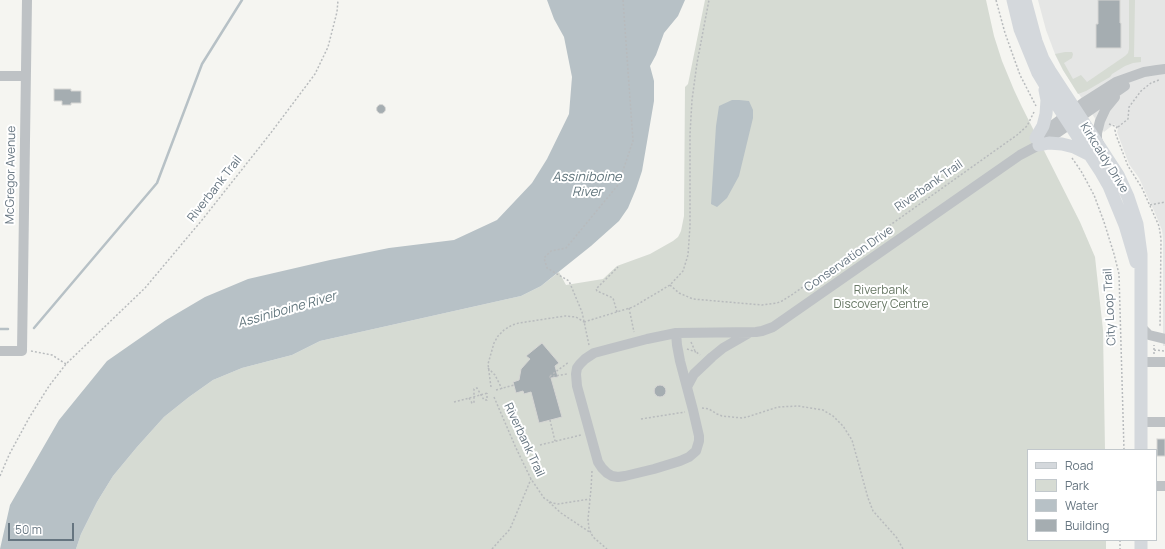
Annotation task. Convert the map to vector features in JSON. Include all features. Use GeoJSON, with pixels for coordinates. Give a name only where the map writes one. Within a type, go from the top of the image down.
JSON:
{"type":"FeatureCollection","features":[{"type":"Feature","properties":{"kind":"main road","name":"Kirkcaldy Drive"},"geometry":{"type":"LineString","coordinates":[[1013,0],[1024,42],[1032,62],[1044,84],[1072,117],[1095,151],[1123,185],[1137,224],[1142,254],[1141,449]]}},
{"type":"Feature","properties":{"kind":"main road","name":"Kirkcaldy Drive"},"geometry":{"type":"LineString","coordinates":[[1025,0],[1041,54],[1072,117]]}},
{"type":"Feature","properties":{"kind":"main road"},"geometry":{"type":"LineString","coordinates":[[1044,84],[1047,100],[1046,114],[1037,142],[1062,144],[1095,151]]}},
{"type":"Feature","properties":{"kind":"street","name":"McGregor Avenue"},"geometry":{"type":"LineString","coordinates":[[22,351],[27,0]]}},
{"type":"Feature","properties":{"kind":"street"},"geometry":{"type":"LineString","coordinates":[[1072,117],[1116,82],[1151,70],[1164,74]]}},
{"type":"Feature","properties":{"kind":"street"},"geometry":{"type":"LineString","coordinates":[[1095,151],[1102,115],[1113,99],[1135,75]]}},
{"type":"Feature","properties":{"kind":"street"},"geometry":{"type":"LineString","coordinates":[[0,76],[26,76]]}},
{"type":"Feature","properties":{"kind":"street"},"geometry":{"type":"LineString","coordinates":[[1072,117],[1124,86]]}},
{"type":"Feature","properties":{"kind":"street","name":"Conservation Drive"},"geometry":{"type":"LineString","coordinates":[[679,332],[677,345],[699,436],[698,446],[693,455],[680,461],[625,476],[612,476],[602,468],[598,462],[577,386],[576,374],[580,364],[589,356],[594,353],[679,332],[750,332],[762,331],[773,327],[1020,155],[1072,117]]}},
{"type":"Feature","properties":{"kind":"street"},"geometry":{"type":"LineString","coordinates":[[1141,327],[1149,335],[1165,339]]}},
{"type":"Feature","properties":{"kind":"street"},"geometry":{"type":"LineString","coordinates":[[687,387],[694,374],[705,363],[723,348],[750,332]]}},
{"type":"Feature","properties":{"kind":"street"},"geometry":{"type":"LineString","coordinates":[[0,351],[22,351]]}},
{"type":"Feature","properties":{"kind":"street"},"geometry":{"type":"LineString","coordinates":[[1141,362],[1165,362]]}},
{"type":"Feature","properties":{"kind":"street"},"geometry":{"type":"LineString","coordinates":[[1141,422],[1165,422]]}},
{"type":"Feature","properties":{"kind":"path","name":"Riverbank Trail"},"geometry":{"type":"LineString","coordinates":[[0,476],[8,455],[29,418],[49,386],[66,364],[145,288],[202,220],[315,74],[328,46],[337,12],[338,0]]}},
{"type":"Feature","properties":{"kind":"path"},"geometry":{"type":"LineString","coordinates":[[589,347],[582,312],[569,281],[547,268],[544,258],[551,251],[566,248],[618,185],[633,141],[623,0]]}},
{"type":"Feature","properties":{"kind":"path"},"geometry":{"type":"LineString","coordinates":[[491,387],[488,364],[494,343],[504,330],[512,325],[534,320],[565,316],[576,317],[584,322],[617,312],[639,304],[670,285],[683,271],[688,255],[690,226],[690,134],[692,100],[697,63],[709,0]]}},
{"type":"Feature","properties":{"kind":"path","name":"Riverbank Trail"},"geometry":{"type":"LineString","coordinates":[[670,285],[679,293],[693,299],[762,305],[782,301],[1022,131],[1030,121],[1036,108],[1020,75],[1004,33],[996,0]]}},
{"type":"Feature","properties":{"kind":"path"},"geometry":{"type":"LineString","coordinates":[[1117,127],[1128,119],[1130,107],[1141,91],[1164,74]]}},
{"type":"Feature","properties":{"kind":"path","name":"City Loop Trail"},"geometry":{"type":"LineString","coordinates":[[1070,156],[1094,195],[1104,222],[1119,274],[1124,449]]}},
{"type":"Feature","properties":{"kind":"path"},"geometry":{"type":"LineString","coordinates":[[1150,205],[1165,202]]}},
{"type":"Feature","properties":{"kind":"path"},"geometry":{"type":"LineString","coordinates":[[617,312],[613,298],[597,291],[596,289],[618,267]]}},
{"type":"Feature","properties":{"kind":"path"},"geometry":{"type":"LineString","coordinates":[[629,308],[637,342]]}},
{"type":"Feature","properties":{"kind":"path"},"geometry":{"type":"LineString","coordinates":[[679,332],[692,344],[696,352],[702,356],[705,363]]}},
{"type":"Feature","properties":{"kind":"path"},"geometry":{"type":"LineString","coordinates":[[1154,350],[1165,352]]}},
{"type":"Feature","properties":{"kind":"path"},"geometry":{"type":"LineString","coordinates":[[22,351],[35,351],[52,355],[66,364]]}},
{"type":"Feature","properties":{"kind":"path"},"geometry":{"type":"LineString","coordinates":[[569,374],[549,376],[572,360]]}},
{"type":"Feature","properties":{"kind":"path"},"geometry":{"type":"LineString","coordinates":[[488,368],[495,375],[502,389]]}},
{"type":"Feature","properties":{"kind":"path"},"geometry":{"type":"LineString","coordinates":[[496,390],[513,385]]}},
{"type":"Feature","properties":{"kind":"path"},"geometry":{"type":"LineString","coordinates":[[454,402],[468,398],[474,397],[481,395],[488,393],[486,400],[484,400],[481,395],[477,388],[474,389],[474,397],[474,403],[472,403],[468,398]]}},
{"type":"Feature","properties":{"kind":"path","name":"Riverbank Trail"},"geometry":{"type":"LineString","coordinates":[[494,396],[531,479],[544,498],[561,513],[591,533],[608,549]]}},
{"type":"Feature","properties":{"kind":"path"},"geometry":{"type":"LineString","coordinates":[[698,409],[706,408],[722,416],[742,418],[778,407],[798,406],[822,410],[833,416],[843,426],[852,440],[873,511],[896,538],[903,549]]}},
{"type":"Feature","properties":{"kind":"path"},"geometry":{"type":"LineString","coordinates":[[641,419],[688,411]]}},
{"type":"Feature","properties":{"kind":"path"},"geometry":{"type":"LineString","coordinates":[[550,420],[555,441]]}},
{"type":"Feature","properties":{"kind":"path","name":"Riverbank Trail"},"geometry":{"type":"LineString","coordinates":[[540,446],[584,434]]}},
{"type":"Feature","properties":{"kind":"path"},"geometry":{"type":"LineString","coordinates":[[591,533],[588,519],[592,470]]}},
{"type":"Feature","properties":{"kind":"path"},"geometry":{"type":"LineString","coordinates":[[492,549],[510,529],[531,479]]}},
{"type":"Feature","properties":{"kind":"path"},"geometry":{"type":"LineString","coordinates":[[544,498],[558,504],[590,499]]}},
{"type":"Feature","properties":{"kind":"shaded area"},"geometry":{"type":"Polygon","coordinates":[[[1038,0],[1165,0],[1165,346],[1163,346],[1162,230],[1139,178],[1129,164],[1117,132],[1118,129],[1114,124],[1104,132],[1063,70],[1046,30],[1038,0]]]}},
{"type":"Feature","properties":{"kind":"green space","name":"Riverbank Discovery Centre"},"geometry":{"type":"Polygon","coordinates":[[[705,0],[986,0],[994,36],[1014,90],[1080,222],[1095,257],[1103,330],[1105,449],[1027,449],[1027,541],[1106,541],[1106,549],[76,549],[81,534],[97,502],[113,476],[164,417],[213,380],[242,368],[292,355],[320,341],[521,296],[541,286],[559,272],[566,285],[603,279],[617,266],[650,254],[673,241],[678,237],[681,231],[684,216],[685,87],[688,84],[705,0]]]}},
{"type":"Feature","properties":{"kind":"green space"},"geometry":{"type":"Polygon","coordinates":[[[1129,0],[1135,0],[1134,57],[1141,57],[1141,62],[1125,66],[1112,74],[1110,77],[1078,94],[1055,54],[1072,52],[1072,58],[1064,63],[1073,79],[1081,75],[1087,82],[1125,56],[1129,49],[1129,0]]]}},
{"type":"Feature","properties":{"kind":"water","name":"Assiniboine River"},"geometry":{"type":"Polygon","coordinates":[[[547,0],[685,0],[678,16],[664,33],[656,55],[650,66],[654,81],[654,101],[642,171],[628,208],[619,221],[591,246],[541,286],[521,296],[320,341],[292,355],[242,368],[213,380],[164,417],[113,476],[97,502],[81,534],[76,549],[0,549],[10,505],[59,420],[107,361],[166,320],[205,297],[248,279],[389,248],[454,240],[497,220],[532,183],[547,159],[569,114],[572,77],[564,37],[554,19],[547,0]]]}},
{"type":"Feature","properties":{"kind":"water"},"geometry":{"type":"Polygon","coordinates":[[[732,100],[749,101],[753,110],[753,118],[739,176],[727,198],[717,207],[711,204],[716,126],[719,106],[732,100]]]}},
{"type":"Feature","properties":{"kind":"building"},"geometry":{"type":"Polygon","coordinates":[[[1098,0],[1120,0],[1121,48],[1096,48],[1098,0]]]}},
{"type":"Feature","properties":{"kind":"building"},"geometry":{"type":"Polygon","coordinates":[[[54,89],[71,89],[71,91],[81,91],[81,103],[62,105],[62,101],[54,101],[54,89]]]}},
{"type":"Feature","properties":{"kind":"building"},"geometry":{"type":"Polygon","coordinates":[[[379,105],[383,105],[385,109],[383,113],[379,113],[377,111],[377,107],[379,105]]]}},
{"type":"Feature","properties":{"kind":"building"},"geometry":{"type":"Polygon","coordinates":[[[542,343],[559,363],[555,366],[558,377],[551,378],[562,417],[539,423],[531,392],[524,394],[523,391],[516,393],[513,382],[519,380],[521,369],[530,359],[526,356],[542,343]]]}},
{"type":"Feature","properties":{"kind":"building"},"geometry":{"type":"Polygon","coordinates":[[[658,385],[662,385],[666,391],[662,397],[658,397],[654,393],[654,389],[658,385]]]}},
{"type":"Feature","properties":{"kind":"building"},"geometry":{"type":"Polygon","coordinates":[[[1157,439],[1165,439],[1165,456],[1157,456],[1157,439]]]}},
{"type":"Feature","properties":{"kind":"waterway"},"geometry":{"type":"LineString","coordinates":[[34,328],[157,183],[202,64],[242,0]]}},
{"type":"Feature","properties":{"kind":"waterway"},"geometry":{"type":"LineString","coordinates":[[0,329],[8,329]]}}]}
